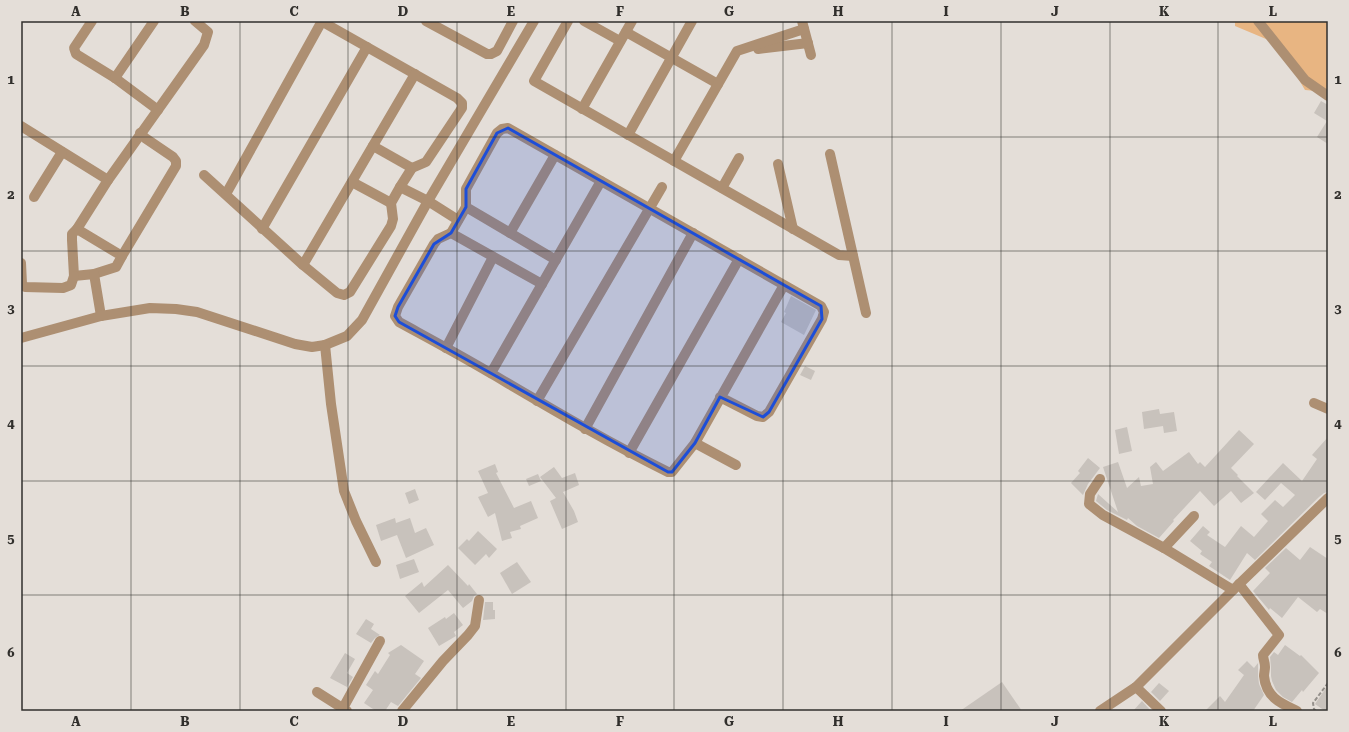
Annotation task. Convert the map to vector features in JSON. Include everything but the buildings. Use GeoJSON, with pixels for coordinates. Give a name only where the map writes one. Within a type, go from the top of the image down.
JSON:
{"type":"FeatureCollection","features":[{"type":"Feature","properties":{"kind":"street"},"geometry":{"type":"LineString","coordinates":[[92,21],[74,48],[76,54],[115,78],[158,110]]}},
{"type":"Feature","properties":{"kind":"street"},"geometry":{"type":"LineString","coordinates":[[115,78],[154,21]]}},
{"type":"Feature","properties":{"kind":"street"},"geometry":{"type":"LineString","coordinates":[[21,263],[22,284],[25,287],[64,288],[71,285],[74,276],[72,234],[77,229],[140,133],[204,45],[208,32],[195,21]]}},
{"type":"Feature","properties":{"kind":"street"},"geometry":{"type":"LineString","coordinates":[[204,175],[303,265],[337,293],[344,295],[350,292],[390,226],[393,219],[391,203],[400,187],[412,168],[426,162],[462,108],[462,103],[457,98],[322,21],[226,194]]}},
{"type":"Feature","properties":{"kind":"street"},"geometry":{"type":"LineString","coordinates":[[426,21],[444,25],[487,54],[491,54],[496,51],[513,21]]}},
{"type":"Feature","properties":{"kind":"street"},"geometry":{"type":"LineString","coordinates":[[21,338],[101,316],[150,308],[176,309],[197,312],[295,344],[312,347],[325,345],[348,336],[362,320],[428,201],[534,21]]}},
{"type":"Feature","properties":{"kind":"street"},"geometry":{"type":"LineString","coordinates":[[568,21],[534,82],[839,255],[853,256]]}},
{"type":"Feature","properties":{"kind":"street"},"geometry":{"type":"LineString","coordinates":[[584,21],[620,41]]}},
{"type":"Feature","properties":{"kind":"street"},"geometry":{"type":"LineString","coordinates":[[628,135],[692,21]]}},
{"type":"Feature","properties":{"kind":"street"},"geometry":{"type":"LineString","coordinates":[[1258,21],[1305,80],[1328,96]]}},
{"type":"Feature","properties":{"kind":"street"},"geometry":{"type":"LineString","coordinates":[[582,109],[629,24],[672,58],[718,84]]}},
{"type":"Feature","properties":{"kind":"street"},"geometry":{"type":"LineString","coordinates":[[674,161],[737,51],[803,25],[811,55]]}},
{"type":"Feature","properties":{"kind":"street"},"geometry":{"type":"LineString","coordinates":[[737,51],[808,43]]}},
{"type":"Feature","properties":{"kind":"street"},"geometry":{"type":"LineString","coordinates":[[262,229],[366,47]]}},
{"type":"Feature","properties":{"kind":"street"},"geometry":{"type":"LineString","coordinates":[[303,265],[414,74]]}},
{"type":"Feature","properties":{"kind":"street"},"geometry":{"type":"LineString","coordinates":[[21,126],[108,180]]}},
{"type":"Feature","properties":{"kind":"street"},"geometry":{"type":"LineString","coordinates":[[720,397],[757,416],[763,417],[769,412],[822,319],[824,312],[821,306],[508,128],[502,129],[497,133],[466,189],[466,208],[450,234],[438,240],[434,244],[398,307],[395,316],[399,322],[491,373],[585,429],[629,453],[668,472],[672,472],[695,443],[720,397],[784,285]]}},
{"type":"Feature","properties":{"kind":"street"},"geometry":{"type":"LineString","coordinates":[[74,276],[94,274],[116,266],[176,166],[176,161],[173,157],[140,133]]}},
{"type":"Feature","properties":{"kind":"street"},"geometry":{"type":"LineString","coordinates":[[373,146],[412,168]]}},
{"type":"Feature","properties":{"kind":"street"},"geometry":{"type":"LineString","coordinates":[[34,197],[62,152]]}},
{"type":"Feature","properties":{"kind":"street"},"geometry":{"type":"LineString","coordinates":[[830,154],[866,313]]}},
{"type":"Feature","properties":{"kind":"street"},"geometry":{"type":"LineString","coordinates":[[510,233],[555,155]]}},
{"type":"Feature","properties":{"kind":"street"},"geometry":{"type":"LineString","coordinates":[[722,188],[738,158]]}},
{"type":"Feature","properties":{"kind":"street"},"geometry":{"type":"LineString","coordinates":[[778,164],[793,229]]}},
{"type":"Feature","properties":{"kind":"street"},"geometry":{"type":"LineString","coordinates":[[491,373],[601,181]]}},
{"type":"Feature","properties":{"kind":"street"},"geometry":{"type":"LineString","coordinates":[[352,182],[391,203]]}},
{"type":"Feature","properties":{"kind":"street"},"geometry":{"type":"LineString","coordinates":[[400,187],[428,201],[458,220]]}},
{"type":"Feature","properties":{"kind":"street"},"geometry":{"type":"LineString","coordinates":[[537,401],[662,187]]}},
{"type":"Feature","properties":{"kind":"street"},"geometry":{"type":"LineString","coordinates":[[466,208],[556,260]]}},
{"type":"Feature","properties":{"kind":"street"},"geometry":{"type":"LineString","coordinates":[[77,229],[122,256]]}},
{"type":"Feature","properties":{"kind":"street"},"geometry":{"type":"LineString","coordinates":[[585,429],[693,233]]}},
{"type":"Feature","properties":{"kind":"street"},"geometry":{"type":"LineString","coordinates":[[450,234],[542,284]]}},
{"type":"Feature","properties":{"kind":"street"},"geometry":{"type":"LineString","coordinates":[[446,348],[494,257]]}},
{"type":"Feature","properties":{"kind":"street"},"geometry":{"type":"LineString","coordinates":[[629,453],[739,260]]}},
{"type":"Feature","properties":{"kind":"street"},"geometry":{"type":"LineString","coordinates":[[94,274],[101,316]]}},
{"type":"Feature","properties":{"kind":"street"},"geometry":{"type":"LineString","coordinates":[[325,345],[331,404],[344,491],[356,522],[376,562]]}},
{"type":"Feature","properties":{"kind":"street"},"geometry":{"type":"LineString","coordinates":[[1314,403],[1328,409]]}},
{"type":"Feature","properties":{"kind":"street"},"geometry":{"type":"LineString","coordinates":[[695,443],[736,465]]}},
{"type":"Feature","properties":{"kind":"street"},"geometry":{"type":"LineString","coordinates":[[1100,479],[1090,494],[1089,504],[1103,515],[1236,587],[1279,635],[1263,655],[1267,690],[1279,702],[1297,711]]}},
{"type":"Feature","properties":{"kind":"street"},"geometry":{"type":"LineString","coordinates":[[1101,711],[1136,687],[1328,498]]}},
{"type":"Feature","properties":{"kind":"street"},"geometry":{"type":"LineString","coordinates":[[1164,548],[1194,516]]}},
{"type":"Feature","properties":{"kind":"street"},"geometry":{"type":"LineString","coordinates":[[402,711],[443,660],[468,636],[475,626],[479,600]]}},
{"type":"Feature","properties":{"kind":"street"},"geometry":{"type":"LineString","coordinates":[[317,692],[345,710],[380,641]]}},
{"type":"Feature","properties":{"kind":"street"},"geometry":{"type":"LineString","coordinates":[[1136,687],[1161,711]]}},
{"type":"Feature","properties":{"kind":"path"},"geometry":{"type":"LineString","coordinates":[[1316,711],[1313,703],[1328,683]]}},
{"type":"Feature","properties":{"kind":"highlighted area"},"geometry":{"type":"Polygon","coordinates":[[[508,128],[821,306],[822,319],[769,412],[763,417],[720,397],[695,443],[672,472],[668,472],[399,322],[395,316],[398,307],[434,244],[451,233],[466,207],[466,189],[497,133],[508,128]]]}},
{"type":"Feature","properties":{"kind":"shaded area"},"geometry":{"type":"Polygon","coordinates":[[[1235,21],[1328,21],[1328,92],[1305,90],[1278,44],[1235,26],[1235,21]]]}}]}
